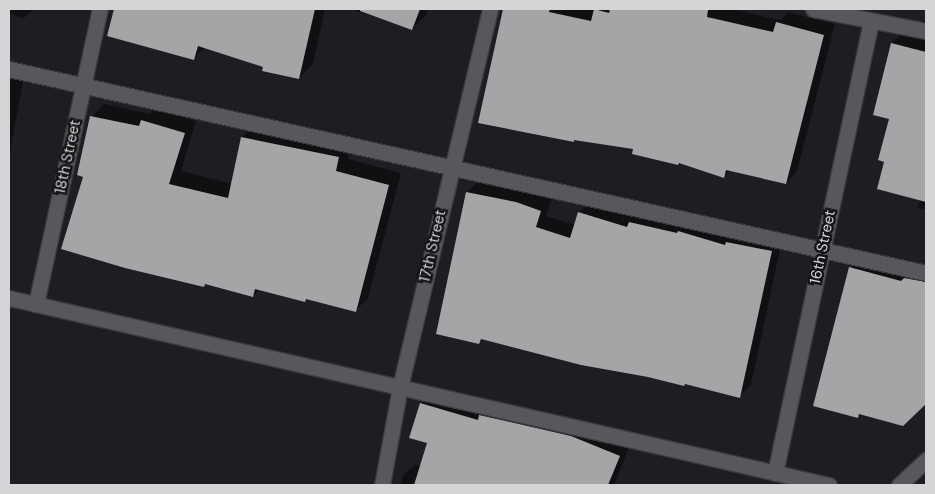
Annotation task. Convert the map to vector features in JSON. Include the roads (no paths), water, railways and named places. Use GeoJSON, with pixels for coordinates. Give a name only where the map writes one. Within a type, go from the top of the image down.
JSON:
{"type":"FeatureCollection","features":[{"type":"Feature","properties":{"kind":"street","name":"18th Street"},"geometry":{"type":"LineString","coordinates":[[36,304],[100,9]]}},
{"type":"Feature","properties":{"kind":"street","name":"17th Street"},"geometry":{"type":"LineString","coordinates":[[382,485],[400,387],[490,9]]}},
{"type":"Feature","properties":{"kind":"street"},"geometry":{"type":"LineString","coordinates":[[813,9],[926,31]]}},
{"type":"Feature","properties":{"kind":"street","name":"16th Street"},"geometry":{"type":"LineString","coordinates":[[775,473],[871,21]]}},
{"type":"Feature","properties":{"kind":"street"},"geometry":{"type":"LineString","coordinates":[[9,69],[926,273]]}},
{"type":"Feature","properties":{"kind":"street"},"geometry":{"type":"LineString","coordinates":[[9,298],[829,485]]}},
{"type":"Feature","properties":{"kind":"street"},"geometry":{"type":"LineString","coordinates":[[899,485],[926,460]]}}]}
